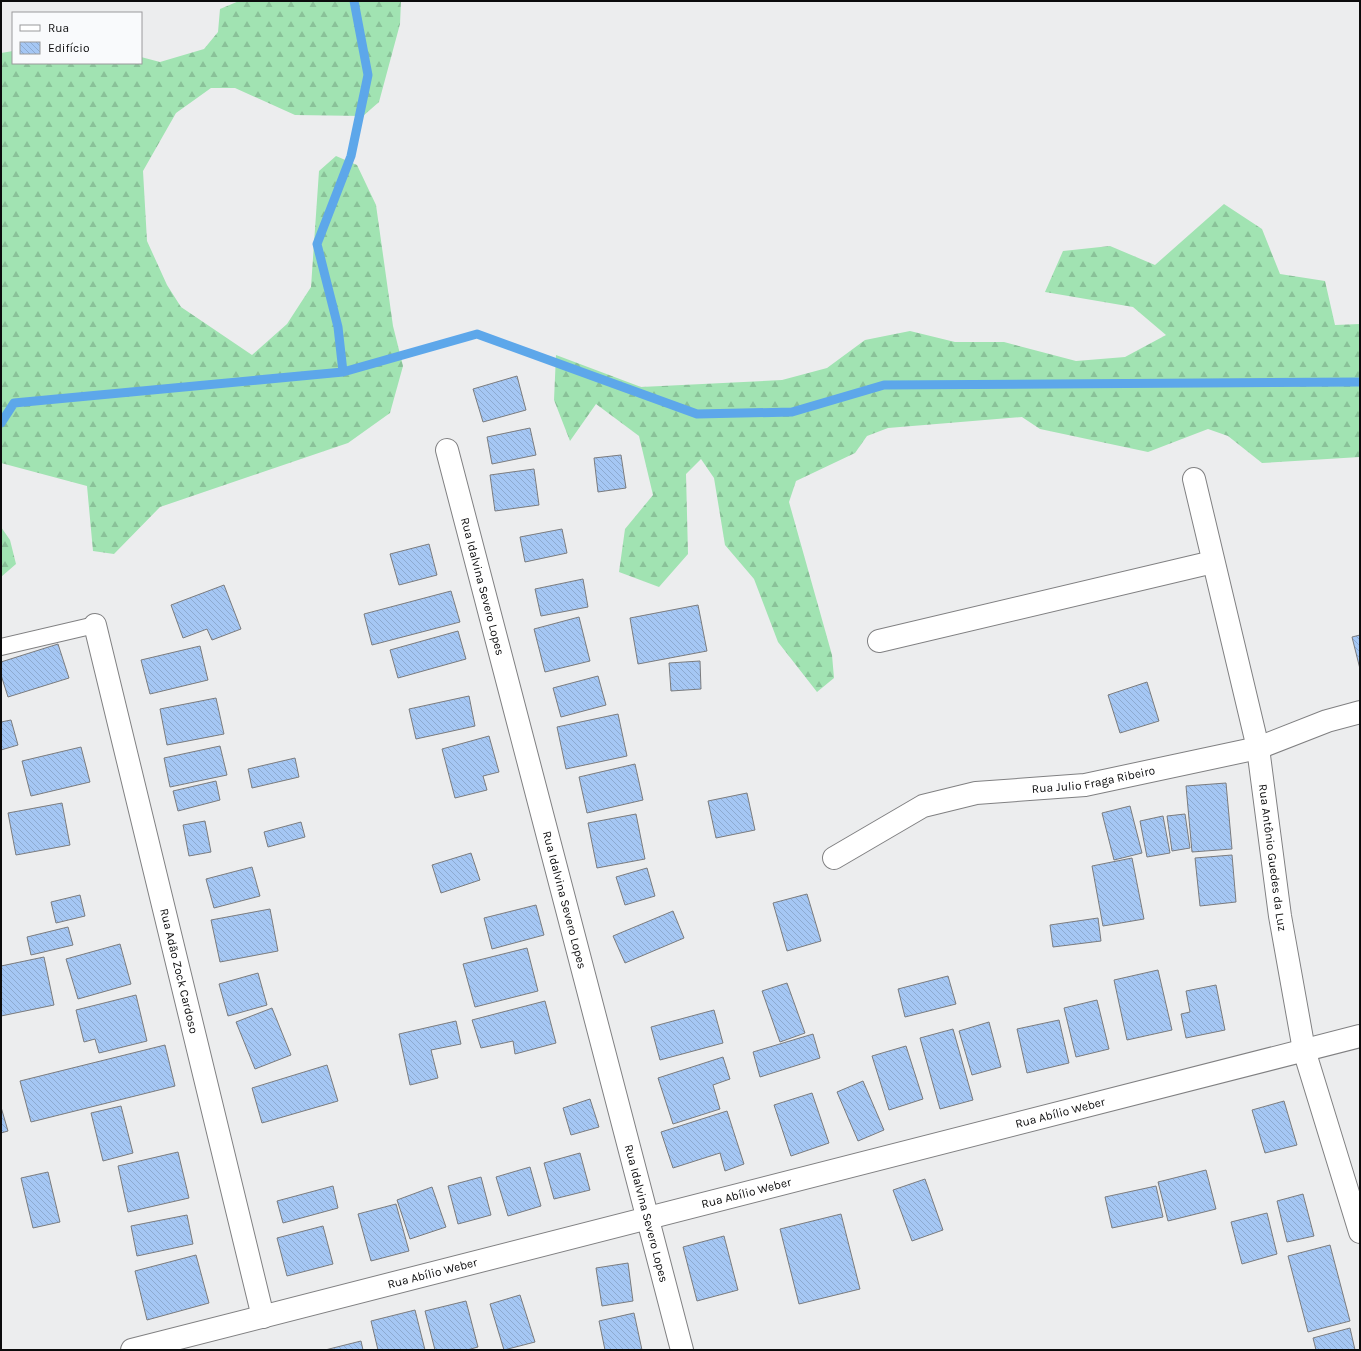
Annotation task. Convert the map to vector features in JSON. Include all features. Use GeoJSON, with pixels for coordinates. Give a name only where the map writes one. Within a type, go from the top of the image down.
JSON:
{"type":"FeatureCollection","features":[{"type":"Feature","properties":{"kind":"street","name":"Rua Idalvina Severo Lopes"},"geometry":{"type":"LineString","coordinates":[[447,450],[682,1350]]}},
{"type":"Feature","properties":{"kind":"street","name":"Rua Antônio Guedes da Luz"},"geometry":{"type":"LineString","coordinates":[[1194,479],[1258,748],[1280,916],[1304,1050],[1360,1232]]}},
{"type":"Feature","properties":{"kind":"street"},"geometry":{"type":"LineString","coordinates":[[879,641],[1213,562]]}},
{"type":"Feature","properties":{"kind":"street","name":"Rua Adão Zock Cardoso"},"geometry":{"type":"LineString","coordinates":[[95,626],[263,1317]]}},
{"type":"Feature","properties":{"kind":"street","name":"Rua Julio Fraga Ribeiro"},"geometry":{"type":"LineString","coordinates":[[834,858],[923,806],[976,793],[1085,785],[1258,748],[1327,721],[1360,712]]}},
{"type":"Feature","properties":{"kind":"street","name":"Rua Abílio Weber"},"geometry":{"type":"LineString","coordinates":[[132,1350],[1360,1036]]}},
{"type":"Feature","properties":{"kind":"lane"},"geometry":{"type":"LineString","coordinates":[[1,647],[95,626]]}},
{"type":"Feature","properties":{"kind":"green space"},"geometry":{"type":"Polygon","coordinates":[[[239,1],[401,1],[400,24],[379,102],[363,116],[295,115],[235,88],[211,88],[176,113],[143,171],[147,241],[167,285],[181,307],[252,355],[287,324],[311,287],[319,171],[336,156],[357,165],[376,205],[393,326],[403,366],[390,413],[348,443],[160,507],[114,554],[93,551],[87,486],[1,463],[1,53],[12,51],[12,64],[142,64],[142,57],[160,62],[204,49],[218,32],[220,9],[239,1]]]}},
{"type":"Feature","properties":{"kind":"green space"},"geometry":{"type":"Polygon","coordinates":[[[1224,204],[1262,229],[1280,274],[1325,281],[1335,325],[1360,324],[1360,457],[1262,463],[1228,436],[1208,429],[1148,452],[1040,429],[1022,417],[888,428],[867,436],[855,453],[796,481],[789,502],[832,655],[834,678],[817,692],[778,642],[754,579],[725,545],[714,478],[701,459],[686,474],[688,554],[659,587],[619,572],[625,529],[653,495],[639,436],[596,404],[570,441],[554,400],[556,355],[641,387],[782,380],[827,368],[865,340],[910,331],[955,342],[1004,342],[1076,361],[1125,357],[1166,335],[1133,307],[1045,292],[1063,251],[1110,246],[1155,265],[1224,204]]]}},
{"type":"Feature","properties":{"kind":"green space"},"geometry":{"type":"Polygon","coordinates":[[[1,527],[10,540],[16,564],[1,577],[1,527]]]}},
{"type":"Feature","properties":{"kind":"building"},"geometry":{"type":"Polygon","coordinates":[[[517,376],[526,410],[483,422],[473,389],[517,376]]]}},
{"type":"Feature","properties":{"kind":"building"},"geometry":{"type":"Polygon","coordinates":[[[530,428],[536,455],[492,464],[487,437],[530,428]]]}},
{"type":"Feature","properties":{"kind":"building"},"geometry":{"type":"Polygon","coordinates":[[[621,455],[626,488],[598,492],[594,458],[621,455]]]}},
{"type":"Feature","properties":{"kind":"building"},"geometry":{"type":"Polygon","coordinates":[[[534,469],[539,505],[495,511],[490,475],[534,469]]]}},
{"type":"Feature","properties":{"kind":"building"},"geometry":{"type":"Polygon","coordinates":[[[562,529],[567,553],[525,562],[520,537],[562,529]]]}},
{"type":"Feature","properties":{"kind":"building"},"geometry":{"type":"Polygon","coordinates":[[[429,544],[437,575],[399,585],[390,554],[429,544]]]}},
{"type":"Feature","properties":{"kind":"building"},"geometry":{"type":"Polygon","coordinates":[[[583,579],[588,607],[541,616],[535,589],[583,579]]]}},
{"type":"Feature","properties":{"kind":"building"},"geometry":{"type":"Polygon","coordinates":[[[224,585],[241,629],[212,640],[207,629],[183,638],[171,605],[224,585]]]}},
{"type":"Feature","properties":{"kind":"building"},"geometry":{"type":"Polygon","coordinates":[[[451,591],[460,622],[372,645],[364,614],[451,591]]]}},
{"type":"Feature","properties":{"kind":"building"},"geometry":{"type":"Polygon","coordinates":[[[698,605],[707,651],[638,664],[630,618],[698,605]]]}},
{"type":"Feature","properties":{"kind":"building"},"geometry":{"type":"Polygon","coordinates":[[[579,617],[590,661],[545,672],[534,629],[579,617]]]}},
{"type":"Feature","properties":{"kind":"building"},"geometry":{"type":"Polygon","coordinates":[[[458,631],[466,659],[398,678],[390,650],[458,631]]]}},
{"type":"Feature","properties":{"kind":"building"},"geometry":{"type":"Polygon","coordinates":[[[1360,635],[1360,669],[1352,637],[1360,635]]]}},
{"type":"Feature","properties":{"kind":"building"},"geometry":{"type":"Polygon","coordinates":[[[58,644],[69,678],[8,697],[1,675],[1,662],[58,644]]]}},
{"type":"Feature","properties":{"kind":"building"},"geometry":{"type":"Polygon","coordinates":[[[200,646],[208,680],[150,694],[141,660],[200,646]]]}},
{"type":"Feature","properties":{"kind":"building"},"geometry":{"type":"Polygon","coordinates":[[[700,661],[701,689],[671,691],[669,663],[700,661]]]}},
{"type":"Feature","properties":{"kind":"building"},"geometry":{"type":"Polygon","coordinates":[[[598,676],[606,705],[561,717],[553,688],[598,676]]]}},
{"type":"Feature","properties":{"kind":"building"},"geometry":{"type":"Polygon","coordinates":[[[1147,682],[1159,721],[1120,733],[1108,695],[1147,682]]]}},
{"type":"Feature","properties":{"kind":"building"},"geometry":{"type":"Polygon","coordinates":[[[469,696],[475,726],[416,739],[409,709],[469,696]]]}},
{"type":"Feature","properties":{"kind":"building"},"geometry":{"type":"Polygon","coordinates":[[[216,698],[224,734],[167,745],[160,709],[216,698]]]}},
{"type":"Feature","properties":{"kind":"building"},"geometry":{"type":"Polygon","coordinates":[[[618,714],[627,756],[566,769],[557,727],[618,714]]]}},
{"type":"Feature","properties":{"kind":"building"},"geometry":{"type":"Polygon","coordinates":[[[11,720],[18,745],[1,750],[1,722],[11,720]]]}},
{"type":"Feature","properties":{"kind":"building"},"geometry":{"type":"Polygon","coordinates":[[[489,736],[499,772],[483,776],[487,790],[455,798],[442,749],[489,736]]]}},
{"type":"Feature","properties":{"kind":"building"},"geometry":{"type":"Polygon","coordinates":[[[220,746],[227,775],[170,787],[164,758],[220,746]]]}},
{"type":"Feature","properties":{"kind":"building"},"geometry":{"type":"Polygon","coordinates":[[[81,747],[90,782],[31,796],[22,761],[81,747]]]}},
{"type":"Feature","properties":{"kind":"building"},"geometry":{"type":"Polygon","coordinates":[[[295,758],[299,777],[252,788],[248,769],[295,758]]]}},
{"type":"Feature","properties":{"kind":"building"},"geometry":{"type":"Polygon","coordinates":[[[635,764],[643,800],[587,813],[579,777],[635,764]]]}},
{"type":"Feature","properties":{"kind":"building"},"geometry":{"type":"Polygon","coordinates":[[[216,781],[220,800],[178,811],[173,791],[216,781]]]}},
{"type":"Feature","properties":{"kind":"building"},"geometry":{"type":"Polygon","coordinates":[[[1226,783],[1232,849],[1192,852],[1186,786],[1226,783]]]}},
{"type":"Feature","properties":{"kind":"building"},"geometry":{"type":"Polygon","coordinates":[[[747,793],[755,830],[716,838],[708,801],[747,793]]]}},
{"type":"Feature","properties":{"kind":"building"},"geometry":{"type":"Polygon","coordinates":[[[62,803],[70,845],[16,855],[8,813],[62,803]]]}},
{"type":"Feature","properties":{"kind":"building"},"geometry":{"type":"Polygon","coordinates":[[[1130,806],[1142,853],[1114,860],[1102,813],[1130,806]]]}},
{"type":"Feature","properties":{"kind":"building"},"geometry":{"type":"Polygon","coordinates":[[[636,814],[645,859],[597,868],[588,823],[636,814]]]}},
{"type":"Feature","properties":{"kind":"building"},"geometry":{"type":"Polygon","coordinates":[[[1185,814],[1190,848],[1172,851],[1167,816],[1185,814]]]}},
{"type":"Feature","properties":{"kind":"building"},"geometry":{"type":"Polygon","coordinates":[[[1163,816],[1170,853],[1147,857],[1140,821],[1163,816]]]}},
{"type":"Feature","properties":{"kind":"building"},"geometry":{"type":"Polygon","coordinates":[[[205,821],[211,852],[189,856],[183,825],[205,821]]]}},
{"type":"Feature","properties":{"kind":"building"},"geometry":{"type":"Polygon","coordinates":[[[301,822],[305,837],[268,847],[264,832],[301,822]]]}},
{"type":"Feature","properties":{"kind":"building"},"geometry":{"type":"Polygon","coordinates":[[[471,853],[480,880],[441,893],[432,865],[471,853]]]}},
{"type":"Feature","properties":{"kind":"building"},"geometry":{"type":"Polygon","coordinates":[[[1232,855],[1236,902],[1200,906],[1195,858],[1232,855]]]}},
{"type":"Feature","properties":{"kind":"building"},"geometry":{"type":"Polygon","coordinates":[[[1132,858],[1144,919],[1103,926],[1092,866],[1132,858]]]}},
{"type":"Feature","properties":{"kind":"building"},"geometry":{"type":"Polygon","coordinates":[[[252,867],[260,896],[214,908],[206,879],[252,867]]]}},
{"type":"Feature","properties":{"kind":"building"},"geometry":{"type":"Polygon","coordinates":[[[647,868],[655,896],[625,905],[616,877],[647,868]]]}},
{"type":"Feature","properties":{"kind":"building"},"geometry":{"type":"Polygon","coordinates":[[[807,894],[821,941],[787,951],[773,903],[807,894]]]}},
{"type":"Feature","properties":{"kind":"building"},"geometry":{"type":"Polygon","coordinates":[[[80,895],[85,916],[56,923],[51,902],[80,895]]]}},
{"type":"Feature","properties":{"kind":"building"},"geometry":{"type":"Polygon","coordinates":[[[536,905],[544,935],[492,949],[484,918],[536,905]]]}},
{"type":"Feature","properties":{"kind":"building"},"geometry":{"type":"Polygon","coordinates":[[[270,909],[278,951],[220,962],[211,920],[270,909]]]}},
{"type":"Feature","properties":{"kind":"building"},"geometry":{"type":"Polygon","coordinates":[[[673,911],[684,938],[625,963],[613,936],[673,911]]]}},
{"type":"Feature","properties":{"kind":"building"},"geometry":{"type":"Polygon","coordinates":[[[1098,918],[1101,941],[1053,947],[1050,925],[1098,918]]]}},
{"type":"Feature","properties":{"kind":"building"},"geometry":{"type":"Polygon","coordinates":[[[68,927],[73,945],[31,955],[27,937],[68,927]]]}},
{"type":"Feature","properties":{"kind":"building"},"geometry":{"type":"Polygon","coordinates":[[[120,944],[131,984],[78,999],[66,959],[120,944]]]}},
{"type":"Feature","properties":{"kind":"building"},"geometry":{"type":"Polygon","coordinates":[[[527,948],[538,991],[475,1007],[463,964],[527,948]]]}},
{"type":"Feature","properties":{"kind":"building"},"geometry":{"type":"Polygon","coordinates":[[[44,957],[54,1005],[1,1016],[1,966],[44,957]]]}},
{"type":"Feature","properties":{"kind":"building"},"geometry":{"type":"Polygon","coordinates":[[[1158,970],[1172,1030],[1127,1040],[1114,980],[1158,970]]]}},
{"type":"Feature","properties":{"kind":"building"},"geometry":{"type":"Polygon","coordinates":[[[258,973],[267,1005],[228,1016],[219,984],[258,973]]]}},
{"type":"Feature","properties":{"kind":"building"},"geometry":{"type":"Polygon","coordinates":[[[948,976],[956,1004],[905,1017],[898,989],[948,976]]]}},
{"type":"Feature","properties":{"kind":"building"},"geometry":{"type":"Polygon","coordinates":[[[787,983],[805,1033],[780,1042],[762,991],[787,983]]]}},
{"type":"Feature","properties":{"kind":"building"},"geometry":{"type":"Polygon","coordinates":[[[1216,985],[1225,1030],[1186,1038],[1181,1014],[1190,1012],[1186,991],[1216,985]]]}},
{"type":"Feature","properties":{"kind":"building"},"geometry":{"type":"Polygon","coordinates":[[[136,995],[147,1041],[99,1053],[95,1039],[84,1042],[76,1010],[136,995]]]}},
{"type":"Feature","properties":{"kind":"building"},"geometry":{"type":"Polygon","coordinates":[[[1097,1000],[1109,1049],[1076,1057],[1064,1008],[1097,1000]]]}},
{"type":"Feature","properties":{"kind":"building"},"geometry":{"type":"Polygon","coordinates":[[[545,1001],[556,1043],[515,1054],[513,1041],[481,1048],[472,1020],[545,1001]]]}},
{"type":"Feature","properties":{"kind":"building"},"geometry":{"type":"Polygon","coordinates":[[[272,1008],[291,1055],[255,1069],[236,1022],[272,1008]]]}},
{"type":"Feature","properties":{"kind":"building"},"geometry":{"type":"Polygon","coordinates":[[[714,1010],[723,1043],[660,1060],[651,1027],[714,1010]]]}},
{"type":"Feature","properties":{"kind":"building"},"geometry":{"type":"Polygon","coordinates":[[[1059,1020],[1069,1063],[1027,1073],[1017,1029],[1059,1020]]]}},
{"type":"Feature","properties":{"kind":"building"},"geometry":{"type":"Polygon","coordinates":[[[456,1021],[461,1044],[431,1050],[438,1078],[410,1085],[399,1034],[456,1021]]]}},
{"type":"Feature","properties":{"kind":"building"},"geometry":{"type":"Polygon","coordinates":[[[989,1022],[1001,1067],[972,1075],[959,1031],[989,1022]]]}},
{"type":"Feature","properties":{"kind":"building"},"geometry":{"type":"Polygon","coordinates":[[[953,1029],[973,1100],[940,1109],[920,1038],[953,1029]]]}},
{"type":"Feature","properties":{"kind":"building"},"geometry":{"type":"Polygon","coordinates":[[[813,1034],[820,1058],[760,1077],[753,1052],[813,1034]]]}},
{"type":"Feature","properties":{"kind":"building"},"geometry":{"type":"Polygon","coordinates":[[[165,1045],[175,1086],[31,1122],[20,1081],[165,1045]]]}},
{"type":"Feature","properties":{"kind":"building"},"geometry":{"type":"Polygon","coordinates":[[[906,1046],[923,1099],[889,1110],[872,1056],[906,1046]]]}},
{"type":"Feature","properties":{"kind":"building"},"geometry":{"type":"Polygon","coordinates":[[[723,1057],[730,1079],[713,1085],[720,1109],[673,1124],[658,1078],[723,1057]]]}},
{"type":"Feature","properties":{"kind":"building"},"geometry":{"type":"Polygon","coordinates":[[[327,1065],[338,1101],[262,1123],[252,1088],[327,1065]]]}},
{"type":"Feature","properties":{"kind":"building"},"geometry":{"type":"Polygon","coordinates":[[[863,1081],[884,1130],[858,1141],[837,1092],[863,1081]]]}},
{"type":"Feature","properties":{"kind":"building"},"geometry":{"type":"Polygon","coordinates":[[[812,1093],[829,1143],[791,1156],[774,1105],[812,1093]]]}},
{"type":"Feature","properties":{"kind":"building"},"geometry":{"type":"Polygon","coordinates":[[[590,1099],[599,1127],[571,1135],[563,1108],[590,1099]]]}},
{"type":"Feature","properties":{"kind":"building"},"geometry":{"type":"Polygon","coordinates":[[[1284,1101],[1297,1145],[1265,1153],[1252,1110],[1284,1101]]]}},
{"type":"Feature","properties":{"kind":"building"},"geometry":{"type":"Polygon","coordinates":[[[121,1106],[133,1153],[103,1161],[91,1113],[121,1106]]]}},
{"type":"Feature","properties":{"kind":"building"},"geometry":{"type":"Polygon","coordinates":[[[1,1107],[8,1131],[1,1133],[1,1107]]]}},
{"type":"Feature","properties":{"kind":"building"},"geometry":{"type":"Polygon","coordinates":[[[727,1111],[744,1164],[725,1171],[720,1153],[673,1168],[661,1132],[727,1111]]]}},
{"type":"Feature","properties":{"kind":"building"},"geometry":{"type":"Polygon","coordinates":[[[178,1152],[189,1198],[128,1212],[118,1166],[178,1152]]]}},
{"type":"Feature","properties":{"kind":"building"},"geometry":{"type":"Polygon","coordinates":[[[580,1153],[590,1190],[554,1199],[544,1163],[580,1153]]]}},
{"type":"Feature","properties":{"kind":"building"},"geometry":{"type":"Polygon","coordinates":[[[530,1167],[541,1206],[508,1216],[496,1177],[530,1167]]]}},
{"type":"Feature","properties":{"kind":"building"},"geometry":{"type":"Polygon","coordinates":[[[1206,1170],[1216,1209],[1168,1221],[1158,1182],[1206,1170]]]}},
{"type":"Feature","properties":{"kind":"building"},"geometry":{"type":"Polygon","coordinates":[[[48,1172],[60,1222],[33,1228],[21,1178],[48,1172]]]}},
{"type":"Feature","properties":{"kind":"building"},"geometry":{"type":"Polygon","coordinates":[[[481,1177],[491,1215],[458,1224],[448,1186],[481,1177]]]}},
{"type":"Feature","properties":{"kind":"building"},"geometry":{"type":"Polygon","coordinates":[[[925,1179],[943,1230],[912,1241],[893,1190],[925,1179]]]}},
{"type":"Feature","properties":{"kind":"building"},"geometry":{"type":"Polygon","coordinates":[[[333,1186],[338,1208],[283,1223],[277,1201],[333,1186]]]}},
{"type":"Feature","properties":{"kind":"building"},"geometry":{"type":"Polygon","coordinates":[[[1156,1186],[1163,1217],[1112,1228],[1105,1197],[1156,1186]]]}},
{"type":"Feature","properties":{"kind":"building"},"geometry":{"type":"Polygon","coordinates":[[[432,1187],[446,1227],[410,1239],[397,1200],[432,1187]]]}},
{"type":"Feature","properties":{"kind":"building"},"geometry":{"type":"Polygon","coordinates":[[[1303,1194],[1314,1236],[1287,1242],[1277,1201],[1303,1194]]]}},
{"type":"Feature","properties":{"kind":"building"},"geometry":{"type":"Polygon","coordinates":[[[396,1204],[409,1251],[371,1261],[358,1214],[396,1204]]]}},
{"type":"Feature","properties":{"kind":"building"},"geometry":{"type":"Polygon","coordinates":[[[1267,1213],[1277,1254],[1242,1264],[1231,1222],[1267,1213]]]}},
{"type":"Feature","properties":{"kind":"building"},"geometry":{"type":"Polygon","coordinates":[[[841,1214],[860,1289],[799,1304],[780,1229],[841,1214]]]}},
{"type":"Feature","properties":{"kind":"building"},"geometry":{"type":"Polygon","coordinates":[[[187,1215],[193,1244],[137,1256],[131,1226],[187,1215]]]}},
{"type":"Feature","properties":{"kind":"building"},"geometry":{"type":"Polygon","coordinates":[[[323,1226],[333,1264],[287,1276],[277,1238],[323,1226]]]}},
{"type":"Feature","properties":{"kind":"building"},"geometry":{"type":"Polygon","coordinates":[[[724,1236],[738,1290],[697,1301],[683,1247],[724,1236]]]}},
{"type":"Feature","properties":{"kind":"building"},"geometry":{"type":"Polygon","coordinates":[[[1330,1245],[1350,1321],[1308,1332],[1288,1256],[1330,1245]]]}},
{"type":"Feature","properties":{"kind":"building"},"geometry":{"type":"Polygon","coordinates":[[[196,1255],[209,1303],[147,1320],[135,1271],[196,1255]]]}},
{"type":"Feature","properties":{"kind":"building"},"geometry":{"type":"Polygon","coordinates":[[[628,1263],[633,1301],[602,1306],[596,1268],[628,1263]]]}},
{"type":"Feature","properties":{"kind":"building"},"geometry":{"type":"Polygon","coordinates":[[[520,1295],[535,1342],[504,1350],[490,1304],[520,1295]]]}},
{"type":"Feature","properties":{"kind":"building"},"geometry":{"type":"Polygon","coordinates":[[[466,1301],[478,1347],[467,1350],[435,1350],[425,1311],[466,1301]]]}},
{"type":"Feature","properties":{"kind":"building"},"geometry":{"type":"Polygon","coordinates":[[[415,1310],[425,1350],[378,1350],[371,1321],[415,1310]]]}},
{"type":"Feature","properties":{"kind":"building"},"geometry":{"type":"Polygon","coordinates":[[[634,1313],[642,1350],[605,1350],[599,1321],[634,1313]]]}},
{"type":"Feature","properties":{"kind":"building"},"geometry":{"type":"Polygon","coordinates":[[[1350,1328],[1355,1350],[1316,1350],[1313,1338],[1350,1328]]]}},
{"type":"Feature","properties":{"kind":"building"},"geometry":{"type":"Polygon","coordinates":[[[361,1341],[363,1350],[325,1350],[361,1341]]]}},
{"type":"Feature","properties":{"kind":"waterway"},"geometry":{"type":"LineString","coordinates":[[343,372],[338,327],[317,244],[351,156],[368,75],[354,1]]}},
{"type":"Feature","properties":{"kind":"waterway"},"geometry":{"type":"LineString","coordinates":[[1,423],[14,403],[343,372],[477,334],[697,414],[792,412],[884,385],[1360,382]]}}]}
